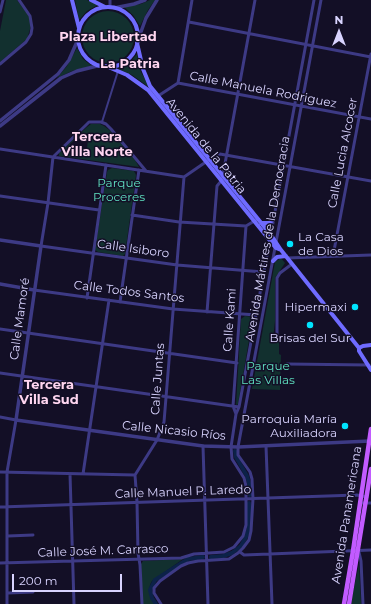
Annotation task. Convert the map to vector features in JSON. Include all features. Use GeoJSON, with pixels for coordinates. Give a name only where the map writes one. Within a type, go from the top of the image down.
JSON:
{"type":"FeatureCollection","features":[{"type":"Feature","properties":{"kind":"main road"},"geometry":{"type":"LineString","coordinates":[[72,0],[76,10],[79,30]]}},
{"type":"Feature","properties":{"kind":"main road"},"geometry":{"type":"LineString","coordinates":[[92,0],[120,9],[130,17],[137,28],[138,42],[133,53],[124,62],[104,66],[92,62],[85,55],[80,46],[78,37],[83,21],[89,14],[97,9],[110,7]]}},
{"type":"Feature","properties":{"kind":"main road","name":"Avenida de la Patria"},"geometry":{"type":"LineString","coordinates":[[138,42],[141,62],[146,77],[157,97],[255,220],[269,240],[276,248],[281,250]]}},
{"type":"Feature","properties":{"kind":"main road","name":"Avenida de la Patria"},"geometry":{"type":"LineString","coordinates":[[104,66],[118,71],[135,80],[157,97]]}},
{"type":"Feature","properties":{"kind":"main road"},"geometry":{"type":"LineString","coordinates":[[261,224],[269,223],[274,219]]}},
{"type":"Feature","properties":{"kind":"main road","name":"Avenida de la Patria"},"geometry":{"type":"LineString","coordinates":[[255,220],[261,224],[277,242],[286,257],[359,348],[359,351],[371,370]]}},
{"type":"Feature","properties":{"kind":"main road"},"geometry":{"type":"LineString","coordinates":[[273,261],[277,257],[286,257]]}},
{"type":"Feature","properties":{"kind":"main road"},"geometry":{"type":"LineString","coordinates":[[359,348],[362,346],[371,345]]}},
{"type":"Feature","properties":{"kind":"main road","name":"Avenida Panamericana"},"geometry":{"type":"LineString","coordinates":[[349,604],[356,551],[360,503],[371,429]]}},
{"type":"Feature","properties":{"kind":"main road","name":"Avenida Panamericana"},"geometry":{"type":"LineString","coordinates":[[344,604],[368,503],[367,497],[371,469]]}},
{"type":"Feature","properties":{"kind":"street"},"geometry":{"type":"LineString","coordinates":[[0,12],[3,0]]}},
{"type":"Feature","properties":{"kind":"street"},"geometry":{"type":"LineString","coordinates":[[0,64],[26,42],[31,34],[32,28],[30,16],[19,0]]}},
{"type":"Feature","properties":{"kind":"street"},"geometry":{"type":"LineString","coordinates":[[110,0],[110,7],[134,4],[145,0]]}},
{"type":"Feature","properties":{"kind":"street"},"geometry":{"type":"LineString","coordinates":[[138,42],[151,9],[157,0]]}},
{"type":"Feature","properties":{"kind":"street"},"geometry":{"type":"LineString","coordinates":[[178,83],[192,0]]}},
{"type":"Feature","properties":{"kind":"street"},"geometry":{"type":"LineString","coordinates":[[207,312],[217,186],[222,178],[256,0]]}},
{"type":"Feature","properties":{"kind":"street","name":"Avenida Mártires de la Democracia"},"geometry":{"type":"LineString","coordinates":[[206,553],[224,552],[234,547],[243,536],[245,528],[246,499],[244,478],[232,459],[231,447],[314,0]]}},
{"type":"Feature","properties":{"kind":"street","name":"Avenida Mártires de la Democracia"},"geometry":{"type":"LineString","coordinates":[[238,447],[321,0]]}},
{"type":"Feature","properties":{"kind":"street"},"geometry":{"type":"LineString","coordinates":[[189,22],[371,56]]}},
{"type":"Feature","properties":{"kind":"street"},"geometry":{"type":"LineString","coordinates":[[0,122],[62,70],[69,60],[78,37]]}},
{"type":"Feature","properties":{"kind":"street","name":"Calle Lucia Alcocer"},"geometry":{"type":"LineString","coordinates":[[333,256],[371,56]]}},
{"type":"Feature","properties":{"kind":"street"},"geometry":{"type":"LineString","coordinates":[[0,126],[61,78],[77,71],[104,66]]}},
{"type":"Feature","properties":{"kind":"street"},"geometry":{"type":"LineString","coordinates":[[101,122],[118,71]]}},
{"type":"Feature","properties":{"kind":"street","name":"Calle Manuela Rodriguez"},"geometry":{"type":"LineString","coordinates":[[157,97],[178,83],[371,119]]}},
{"type":"Feature","properties":{"kind":"street"},"geometry":{"type":"LineString","coordinates":[[53,157],[89,122],[101,122],[111,128],[146,171]]}},
{"type":"Feature","properties":{"kind":"street"},"geometry":{"type":"LineString","coordinates":[[0,149],[184,177],[216,155],[226,155],[371,181]]}},
{"type":"Feature","properties":{"kind":"street","name":"Calle Mamoré"},"geometry":{"type":"LineString","coordinates":[[7,604],[7,472],[29,334],[34,290],[48,203],[53,157]]}},
{"type":"Feature","properties":{"kind":"street"},"geometry":{"type":"LineString","coordinates":[[87,298],[106,165]]}},
{"type":"Feature","properties":{"kind":"street"},"geometry":{"type":"LineString","coordinates":[[120,302],[139,170]]}},
{"type":"Feature","properties":{"kind":"street","name":"Calle Juntas"},"geometry":{"type":"LineString","coordinates":[[135,475],[156,440],[164,422],[177,265],[179,222],[184,177]]}},
{"type":"Feature","properties":{"kind":"street"},"geometry":{"type":"LineString","coordinates":[[0,196],[99,210]]}},
{"type":"Feature","properties":{"kind":"street"},"geometry":{"type":"LineString","coordinates":[[132,215],[179,222],[246,226],[255,220]]}},
{"type":"Feature","properties":{"kind":"street","name":"Calle Kami"},"geometry":{"type":"LineString","coordinates":[[236,414],[234,406],[246,226]]}},
{"type":"Feature","properties":{"kind":"street","name":"Calle Isiboro"},"geometry":{"type":"LineString","coordinates":[[0,240],[177,265],[263,272]]}},
{"type":"Feature","properties":{"kind":"street"},"geometry":{"type":"LineString","coordinates":[[286,257],[371,255]]}},
{"type":"Feature","properties":{"kind":"street"},"geometry":{"type":"LineString","coordinates":[[277,336],[277,278],[280,273],[292,264]]}},
{"type":"Feature","properties":{"kind":"street","name":"Calle Todos Santos"},"geometry":{"type":"LineString","coordinates":[[0,284],[87,298],[173,309],[256,315]]}},
{"type":"Feature","properties":{"kind":"street"},"geometry":{"type":"LineString","coordinates":[[83,474],[109,300]]}},
{"type":"Feature","properties":{"kind":"street"},"geometry":{"type":"LineString","coordinates":[[0,329],[102,345],[237,363]]}},
{"type":"Feature","properties":{"kind":"street"},"geometry":{"type":"LineString","coordinates":[[287,364],[369,365]]}},
{"type":"Feature","properties":{"kind":"street"},"geometry":{"type":"LineString","coordinates":[[0,373],[96,388],[239,407]]}},
{"type":"Feature","properties":{"kind":"street","name":"Calle Nicasio Ríos"},"geometry":{"type":"LineString","coordinates":[[0,417],[89,431],[203,446],[238,447],[370,441]]}},
{"type":"Feature","properties":{"kind":"street"},"geometry":{"type":"LineString","coordinates":[[203,446],[208,604]]}},
{"type":"Feature","properties":{"kind":"street"},"geometry":{"type":"LineString","coordinates":[[266,446],[272,604]]}},
{"type":"Feature","properties":{"kind":"street"},"geometry":{"type":"LineString","coordinates":[[161,604],[154,593],[154,588],[160,580],[188,563],[229,559],[240,552],[249,540],[253,499],[252,479],[250,472],[238,455],[238,447]]}},
{"type":"Feature","properties":{"kind":"street"},"geometry":{"type":"LineString","coordinates":[[0,472],[135,475],[142,604]]}},
{"type":"Feature","properties":{"kind":"street"},"geometry":{"type":"LineString","coordinates":[[70,474],[74,604]]}},
{"type":"Feature","properties":{"kind":"street","name":"Calle Manuel P. Laredo"},"geometry":{"type":"LineString","coordinates":[[0,507],[357,495],[367,497]]}},
{"type":"Feature","properties":{"kind":"street"},"geometry":{"type":"LineString","coordinates":[[360,503],[368,503]]}},
{"type":"Feature","properties":{"kind":"street"},"geometry":{"type":"LineString","coordinates":[[8,536],[33,535]]}},
{"type":"Feature","properties":{"kind":"street"},"geometry":{"type":"LineString","coordinates":[[240,552],[244,554],[270,554],[371,550]]}},
{"type":"Feature","properties":{"kind":"street"},"geometry":{"type":"LineString","coordinates":[[356,551],[361,561],[363,604]]}},
{"type":"Feature","properties":{"kind":"street","name":"Calle José M. Carrasco"},"geometry":{"type":"LineString","coordinates":[[0,563],[181,558],[194,554],[206,553]]}},
{"type":"Feature","properties":{"kind":"street"},"geometry":{"type":"LineString","coordinates":[[8,594],[33,592]]}},
{"type":"Feature","properties":{"kind":"green space"},"geometry":{"type":"Polygon","coordinates":[[[6,0],[17,0],[29,16],[31,26],[27,39],[0,62],[0,31],[6,0]]]}},
{"type":"Feature","properties":{"kind":"green space"},"geometry":{"type":"Polygon","coordinates":[[[75,0],[87,0],[98,5],[87,11],[79,20],[75,0]]]}},
{"type":"Feature","properties":{"kind":"green space"},"geometry":{"type":"Polygon","coordinates":[[[150,0],[155,0],[140,26],[133,15],[124,7],[141,4],[150,0]]]}},
{"type":"Feature","properties":{"kind":"green space"},"geometry":{"type":"Polygon","coordinates":[[[108,11],[122,15],[130,23],[134,37],[130,51],[122,59],[108,63],[94,59],[86,51],[82,37],[86,23],[94,15],[108,11]]]}},
{"type":"Feature","properties":{"kind":"green space"},"geometry":{"type":"Polygon","coordinates":[[[77,48],[83,59],[92,66],[72,71],[57,78],[67,66],[77,48]]]}},
{"type":"Feature","properties":{"kind":"green space"},"geometry":{"type":"Polygon","coordinates":[[[137,54],[141,72],[150,88],[132,75],[118,69],[129,63],[137,54]]]}},
{"type":"Feature","properties":{"kind":"green space","name":"Parque Proceres"},"geometry":{"type":"Polygon","coordinates":[[[91,124],[100,124],[112,132],[139,167],[59,156],[59,153],[91,124]],[[76,139],[70,144],[69,154],[86,156],[88,140],[76,139]]]}},
{"type":"Feature","properties":{"kind":"green space","name":"Parque Proceres"},"geometry":{"type":"Polygon","coordinates":[[[112,168],[134,171],[136,175],[125,254],[123,256],[98,252],[95,250],[107,172],[112,168]]]}},
{"type":"Feature","properties":{"kind":"green space","name":"Parque Las Villas"},"geometry":{"type":"Polygon","coordinates":[[[281,258],[285,263],[275,278],[275,321],[273,339],[279,339],[279,354],[281,355],[280,390],[252,389],[275,262],[281,258]]]}},
{"type":"Feature","properties":{"kind":"green space","name":"Parque Las Villas"},"geometry":{"type":"Polygon","coordinates":[[[245,316],[253,317],[238,404],[236,405],[241,319],[245,316]]]}},
{"type":"Feature","properties":{"kind":"green space"},"geometry":{"type":"Polygon","coordinates":[[[183,559],[152,581],[149,592],[155,604],[143,604],[141,564],[143,561],[183,559]]]}},
{"type":"Feature","properties":{"kind":"green space"},"geometry":{"type":"Polygon","coordinates":[[[359,564],[361,604],[351,604],[351,602],[359,564]]]}},
{"type":"Feature","properties":{"kind":"waterway"},"geometry":{"type":"LineString","coordinates":[[235,451],[236,457],[247,476],[250,495]]}},
{"type":"Feature","properties":{"kind":"waterway"},"geometry":{"type":"LineString","coordinates":[[211,557],[223,556],[232,553],[241,546],[249,528],[249,503]]}},
{"type":"Feature","properties":{"kind":"waterway"},"geometry":{"type":"LineString","coordinates":[[156,604],[152,598],[150,590],[155,580],[188,559],[203,557]]}},
{"type":"Feature","properties":{"kind":"place","name":"La Casa de Dios"},"geometry":{"type":"Point","coordinates":[290,244]}},
{"type":"Feature","properties":{"kind":"place","name":"Hipermaxi"},"geometry":{"type":"Point","coordinates":[355,307]}},
{"type":"Feature","properties":{"kind":"place","name":"Brisas del Sur"},"geometry":{"type":"Point","coordinates":[310,325]}},
{"type":"Feature","properties":{"kind":"place","name":"Parroquia María Auxiliadora"},"geometry":{"type":"Point","coordinates":[345,426]}},
{"type":"Feature","properties":{"kind":"district","name":"Plaza Libertad"},"geometry":{"type":"Point","coordinates":[108,37]}},
{"type":"Feature","properties":{"kind":"district","name":"La Patria"},"geometry":{"type":"Point","coordinates":[130,64]}},
{"type":"Feature","properties":{"kind":"district","name":"Tercera Villa Norte"},"geometry":{"type":"Point","coordinates":[97,144]}},
{"type":"Feature","properties":{"kind":"district","name":"Tercera Villa Sud"},"geometry":{"type":"Point","coordinates":[49,392]}}]}
